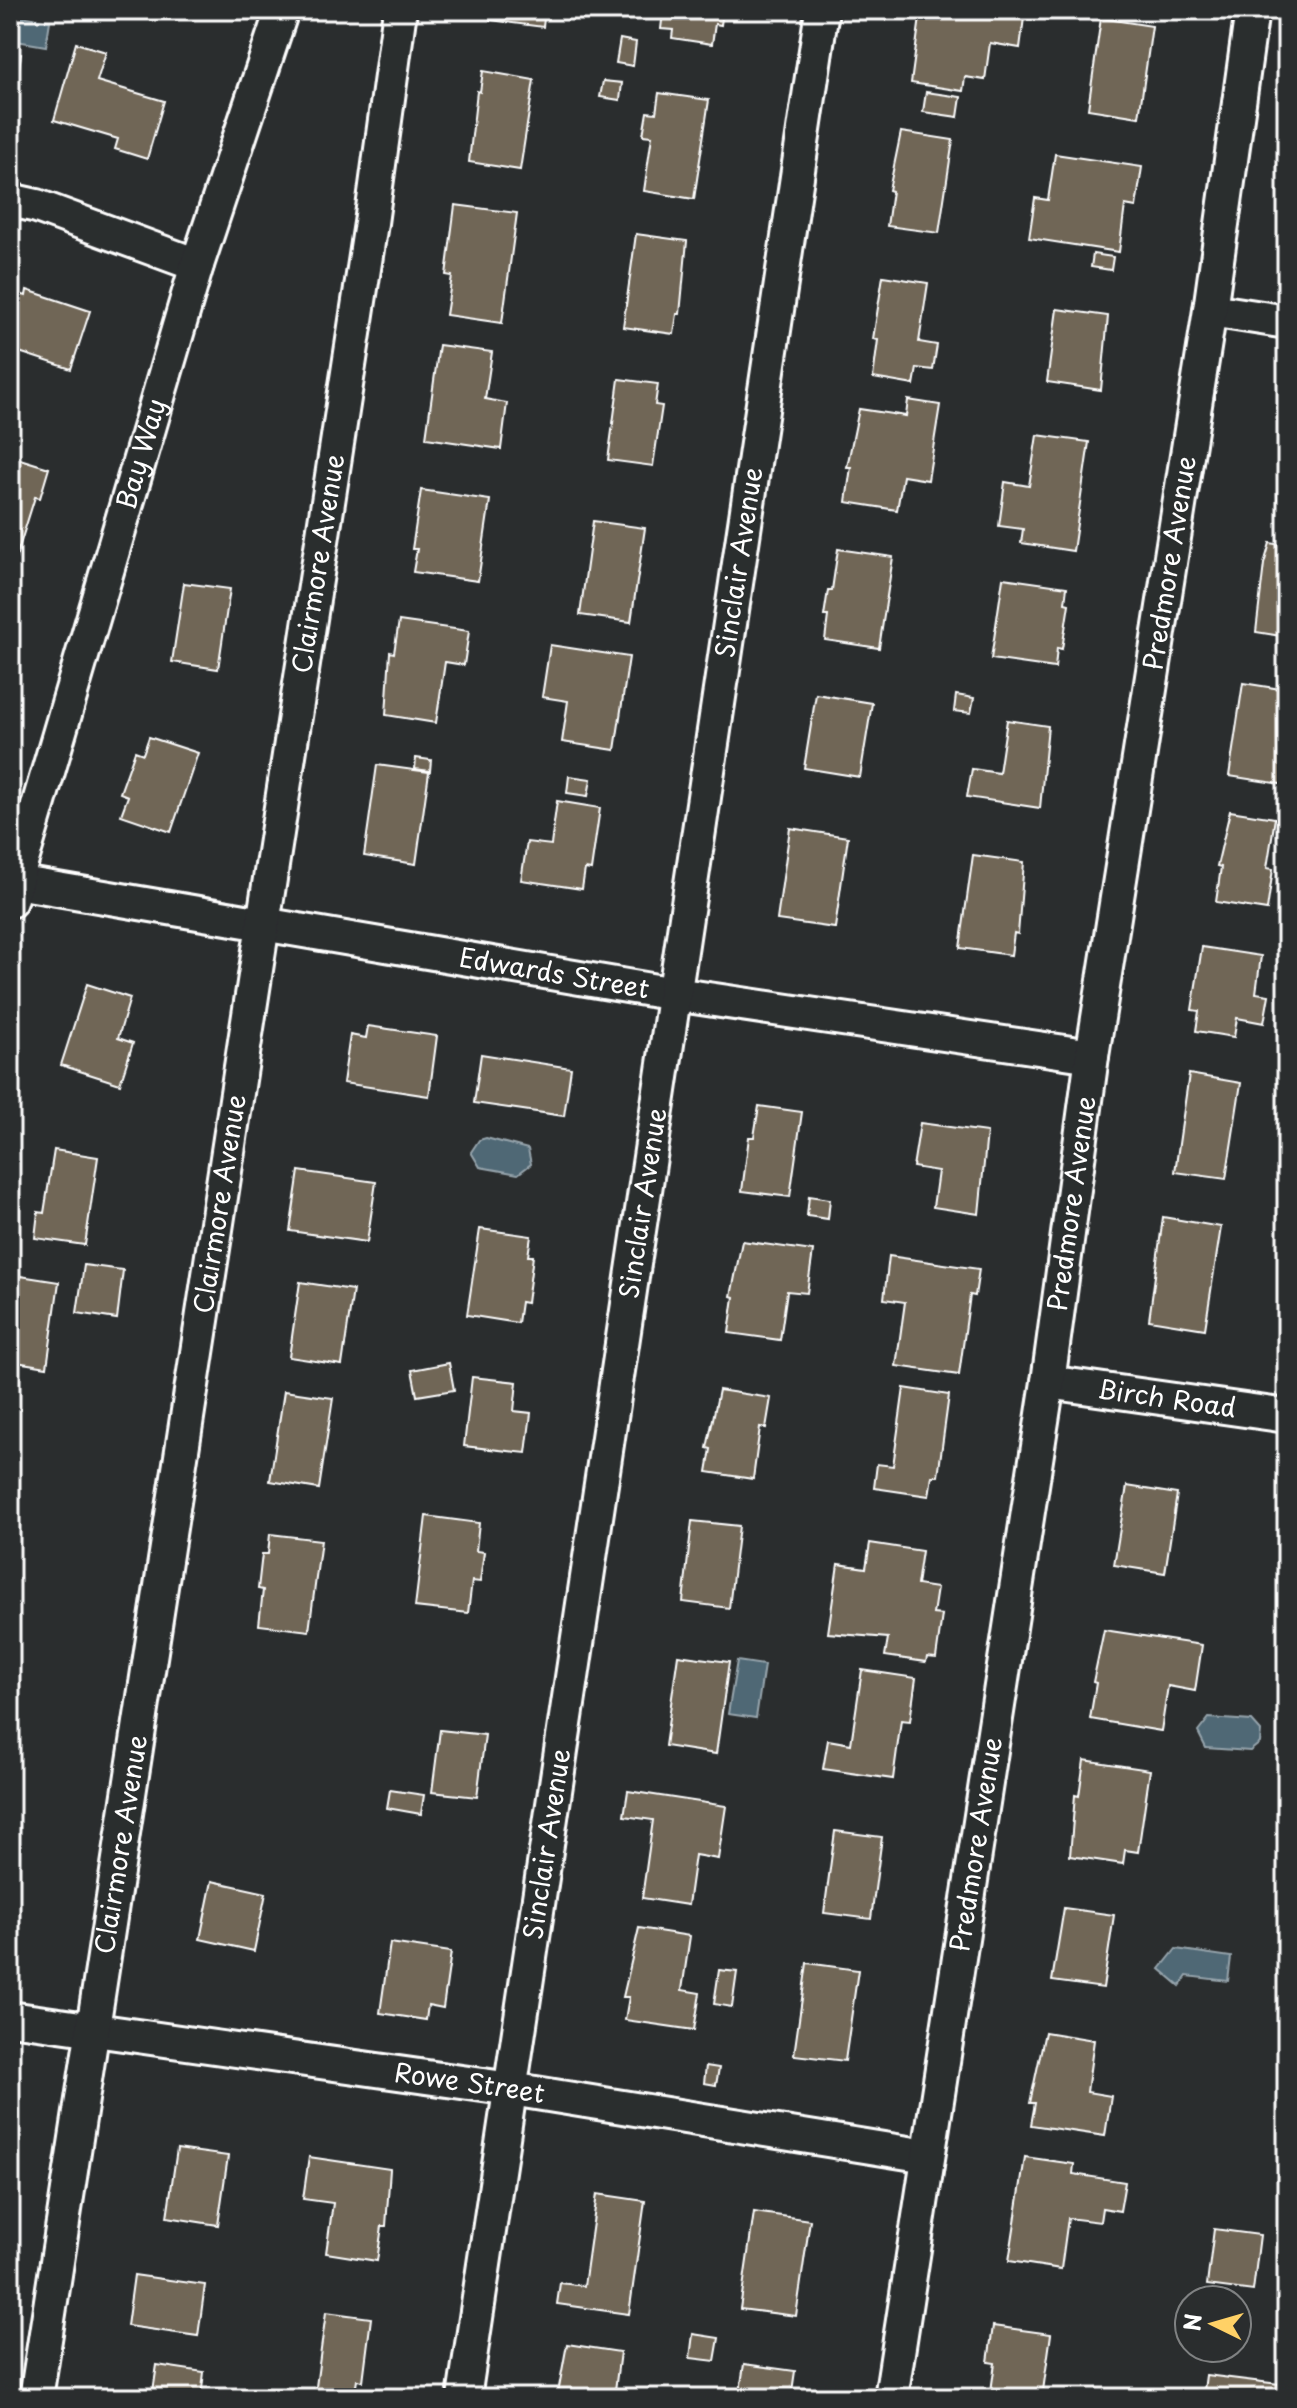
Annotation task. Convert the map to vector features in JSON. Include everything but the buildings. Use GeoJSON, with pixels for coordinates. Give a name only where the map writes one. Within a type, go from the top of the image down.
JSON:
{"type":"FeatureCollection","features":[{"type":"Feature","properties":{"kind":"street","name":"Bay Way"},"geometry":{"type":"LineString","coordinates":[[13,892],[197,265],[282,10]]}},
{"type":"Feature","properties":{"kind":"street","name":"Clairmore Avenue"},"geometry":{"type":"LineString","coordinates":[[36,2398],[371,223],[400,10]]}},
{"type":"Feature","properties":{"kind":"street","name":"Sinclair Avenue"},"geometry":{"type":"LineString","coordinates":[[464,2398],[822,10]]}},
{"type":"Feature","properties":{"kind":"street","name":"Predmore Avenue"},"geometry":{"type":"LineString","coordinates":[[891,2398],[1048,1382],[1092,1056],[1210,310],[1252,10]]}},
{"type":"Feature","properties":{"kind":"street"},"geometry":{"type":"LineString","coordinates":[[10,200],[37,206],[197,265]]}},
{"type":"Feature","properties":{"kind":"street"},"geometry":{"type":"LineString","coordinates":[[1210,310],[1287,322]]}},
{"type":"Feature","properties":{"kind":"street","name":"Edwards Street"},"geometry":{"type":"LineString","coordinates":[[13,892],[261,923],[674,994],[1092,1056]]}},
{"type":"Feature","properties":{"kind":"street","name":"Birch Road"},"geometry":{"type":"LineString","coordinates":[[1048,1382],[1287,1416]]}},
{"type":"Feature","properties":{"kind":"street","name":"Rowe Street"},"geometry":{"type":"LineString","coordinates":[[10,2018],[511,2089],[927,2156]]}},
{"type":"Feature","properties":{"kind":"water"},"geometry":{"type":"Polygon","coordinates":[[[10,14],[50,21],[46,46],[10,40],[10,14]]]}},
{"type":"Feature","properties":{"kind":"water"},"geometry":{"type":"Polygon","coordinates":[[[486,1138],[528,1149],[531,1164],[518,1174],[480,1167],[471,1152],[479,1140],[486,1138]]]}},
{"type":"Feature","properties":{"kind":"water"},"geometry":{"type":"Polygon","coordinates":[[[737,1661],[764,1665],[756,1718],[728,1714],[737,1661]]]}},
{"type":"Feature","properties":{"kind":"water"},"geometry":{"type":"Polygon","coordinates":[[[1209,1718],[1252,1721],[1261,1731],[1260,1743],[1250,1751],[1206,1748],[1198,1732],[1209,1718]]]}},
{"type":"Feature","properties":{"kind":"water"},"geometry":{"type":"Polygon","coordinates":[[[1176,1949],[1231,1957],[1228,1981],[1187,1976],[1180,1986],[1160,1969],[1176,1949]]]}}]}
